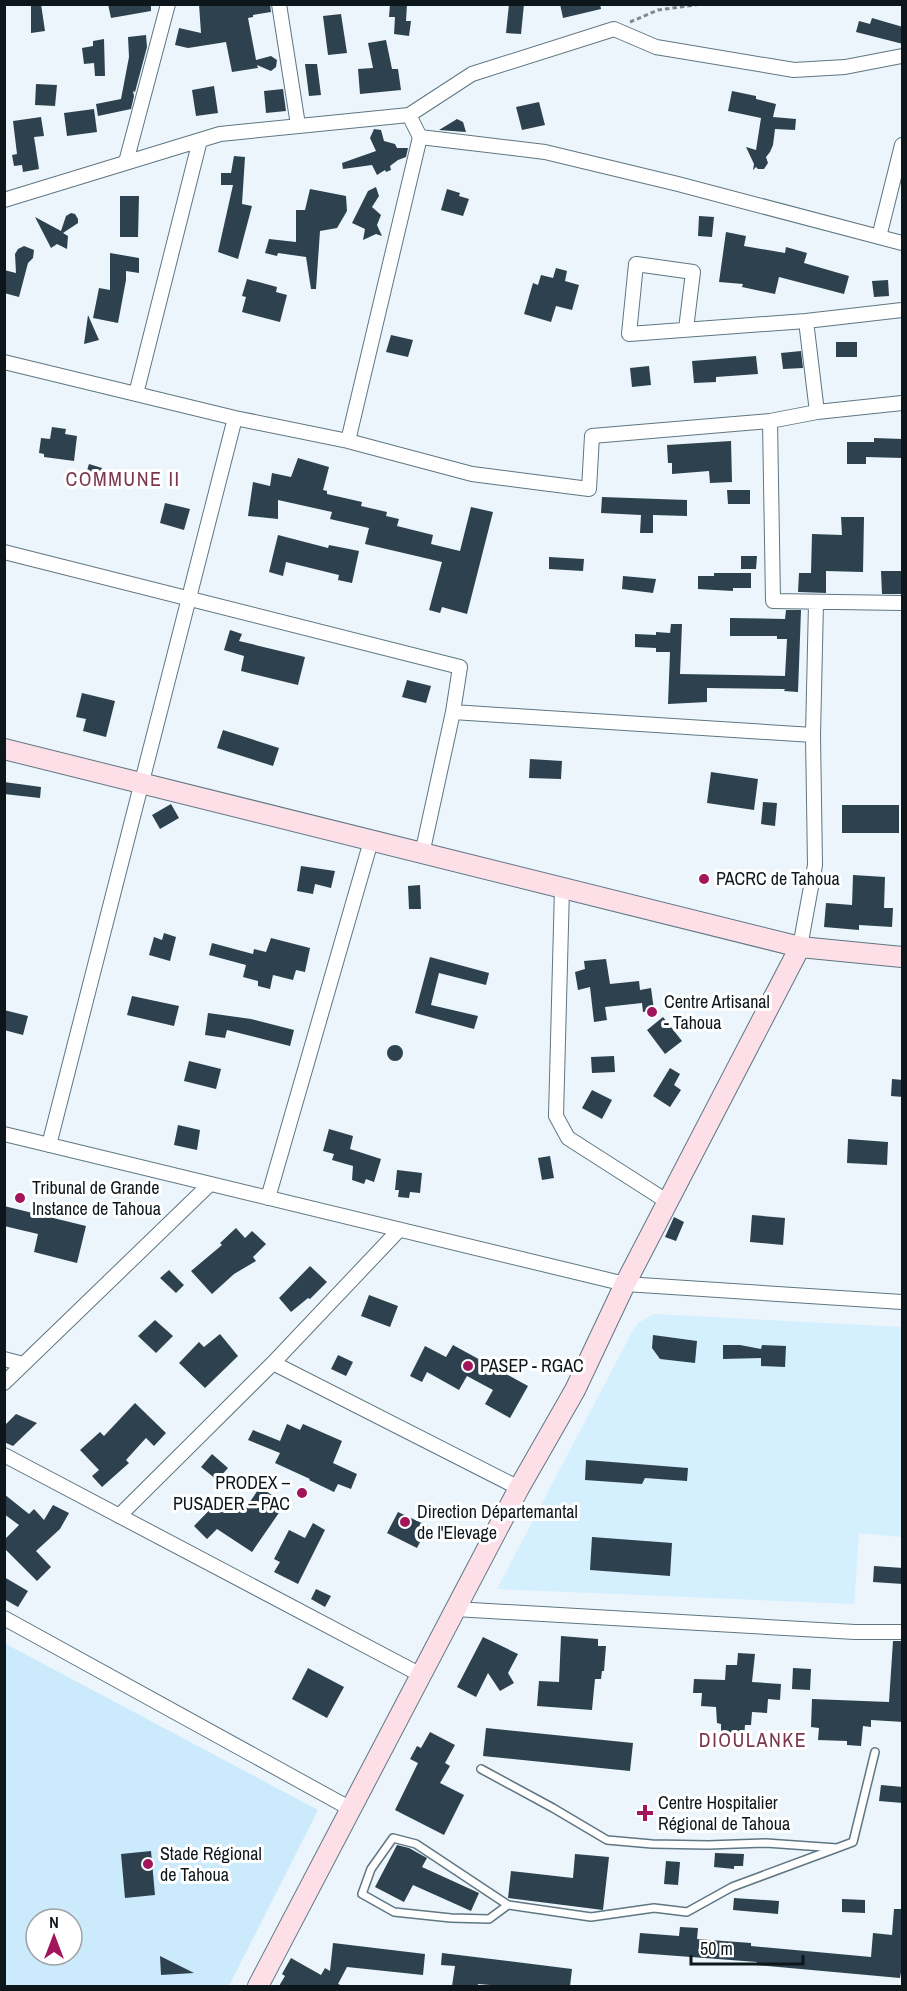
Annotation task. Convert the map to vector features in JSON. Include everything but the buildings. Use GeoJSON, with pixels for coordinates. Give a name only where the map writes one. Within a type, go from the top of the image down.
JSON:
{"type":"FeatureCollection","features":[{"type":"Feature","properties":{"kind":"street"},"geometry":{"type":"LineString","coordinates":[[126,162],[168,4]]}},
{"type":"Feature","properties":{"kind":"street"},"geometry":{"type":"LineString","coordinates":[[279,4],[298,125]]}},
{"type":"Feature","properties":{"kind":"street"},"geometry":{"type":"LineString","coordinates":[[4,200],[220,134],[409,115],[472,74],[614,28],[656,47],[794,70],[846,67],[903,56]]}},
{"type":"Feature","properties":{"kind":"street"},"geometry":{"type":"LineString","coordinates":[[348,441],[420,137],[409,115]]}},
{"type":"Feature","properties":{"kind":"street"},"geometry":{"type":"LineString","coordinates":[[420,137],[545,152],[903,243]]}},
{"type":"Feature","properties":{"kind":"street"},"geometry":{"type":"LineString","coordinates":[[136,394],[200,140]]}},
{"type":"Feature","properties":{"kind":"street"},"geometry":{"type":"LineString","coordinates":[[879,237],[903,145]]}},
{"type":"Feature","properties":{"kind":"street"},"geometry":{"type":"LineString","coordinates":[[686,329],[693,272],[636,264],[629,334],[806,321],[903,310]]}},
{"type":"Feature","properties":{"kind":"street"},"geometry":{"type":"LineString","coordinates":[[806,321],[817,412]]}},
{"type":"Feature","properties":{"kind":"street"},"geometry":{"type":"LineString","coordinates":[[4,362],[235,418],[348,441],[472,474],[589,489],[592,436],[770,422],[817,412],[903,403]]}},
{"type":"Feature","properties":{"kind":"street"},"geometry":{"type":"LineString","coordinates":[[49,1144],[235,418]]}},
{"type":"Feature","properties":{"kind":"street"},"geometry":{"type":"LineString","coordinates":[[770,422],[773,601],[903,603]]}},
{"type":"Feature","properties":{"kind":"street"},"geometry":{"type":"LineString","coordinates":[[4,552],[460,667],[453,712],[422,854]]}},
{"type":"Feature","properties":{"kind":"street"},"geometry":{"type":"LineString","coordinates":[[258,1986],[519,1488],[575,1390],[625,1284],[800,947],[815,865],[813,735],[816,603]]}},
{"type":"Feature","properties":{"kind":"street"},"geometry":{"type":"LineString","coordinates":[[453,712],[813,735]]}},
{"type":"Feature","properties":{"kind":"street"},"geometry":{"type":"LineString","coordinates":[[4,749],[800,947],[903,957]]}},
{"type":"Feature","properties":{"kind":"street"},"geometry":{"type":"LineString","coordinates":[[268,1198],[371,841]]}},
{"type":"Feature","properties":{"kind":"street"},"geometry":{"type":"LineString","coordinates":[[562,888],[556,1116],[568,1138],[668,1202]]}},
{"type":"Feature","properties":{"kind":"street"},"geometry":{"type":"LineString","coordinates":[[4,1134],[625,1284],[903,1302]]}},
{"type":"Feature","properties":{"kind":"street"},"geometry":{"type":"LineString","coordinates":[[4,1383],[210,1184]]}},
{"type":"Feature","properties":{"kind":"street"},"geometry":{"type":"LineString","coordinates":[[119,1516],[273,1363],[399,1230]]}},
{"type":"Feature","properties":{"kind":"street"},"geometry":{"type":"LineString","coordinates":[[4,1359],[23,1364]]}},
{"type":"Feature","properties":{"kind":"street"},"geometry":{"type":"LineString","coordinates":[[273,1363],[519,1488]]}},
{"type":"Feature","properties":{"kind":"street"},"geometry":{"type":"LineString","coordinates":[[4,1455],[421,1675]]}},
{"type":"Feature","properties":{"kind":"street"},"geometry":{"type":"LineString","coordinates":[[455,1609],[855,1632],[903,1632]]}},
{"type":"Feature","properties":{"kind":"street"},"geometry":{"type":"LineString","coordinates":[[4,1618],[351,1809]]}},
{"type":"Feature","properties":{"kind":"lane"},"geometry":{"type":"LineString","coordinates":[[508,1905],[489,1919],[451,1917],[394,1912],[362,1894],[371,1869],[393,1838],[416,1844],[508,1905],[591,1917],[654,1908],[687,1912],[732,1887],[853,1842],[875,1752]]}},
{"type":"Feature","properties":{"kind":"lane"},"geometry":{"type":"LineString","coordinates":[[480,1769],[607,1840],[686,1845],[766,1843],[837,1848]]}},
{"type":"Feature","properties":{"kind":"path"},"geometry":{"type":"LineString","coordinates":[[658,10],[664,4]]}},
{"type":"Feature","properties":{"kind":"path"},"geometry":{"type":"LineString","coordinates":[[614,28],[658,10],[702,4]]}},
{"type":"Feature","properties":{"kind":"shaded area"},"geometry":{"type":"Polygon","coordinates":[[[654,1314],[902,1327],[902,1537],[859,1533],[854,1604],[497,1589],[630,1336],[638,1323],[654,1314]]]}},
{"type":"Feature","properties":{"kind":"shaded area","name":"Stade Régional de Tahoua"},"geometry":{"type":"Polygon","coordinates":[[[4,1643],[318,1810],[229,1986],[5,1986],[4,1643]]]}},
{"type":"Feature","properties":{"kind":"place","name":"PACRC de Tahoua"},"geometry":{"type":"Point","coordinates":[704,879]}},
{"type":"Feature","properties":{"kind":"place","name":"Centre Artisanal - Tahoua"},"geometry":{"type":"Point","coordinates":[652,1012]}},
{"type":"Feature","properties":{"kind":"place","name":"Tribunal de Grande Instance de Tahoua"},"geometry":{"type":"Point","coordinates":[20,1198]}},
{"type":"Feature","properties":{"kind":"place","name":"PASEP - RGAC"},"geometry":{"type":"Point","coordinates":[468,1366]}},
{"type":"Feature","properties":{"kind":"place","name":"PRODEX – PUSADER – PAC"},"geometry":{"type":"Point","coordinates":[302,1493]}},
{"type":"Feature","properties":{"kind":"place","name":"Direction Départemantal de l'Elevage"},"geometry":{"type":"Point","coordinates":[405,1522]}},
{"type":"Feature","properties":{"kind":"place","name":"Centre Hospitalier Régional de Tahoua"},"geometry":{"type":"Point","coordinates":[645,1813]}},
{"type":"Feature","properties":{"kind":"place","name":"Stade Régional de Tahoua"},"geometry":{"type":"Point","coordinates":[148,1864]}},
{"type":"Feature","properties":{"kind":"district","name":"COMMUNE II"},"geometry":{"type":"Point","coordinates":[123,479]}},
{"type":"Feature","properties":{"kind":"district","name":"DIOULANKE"},"geometry":{"type":"Point","coordinates":[753,1740]}}]}
